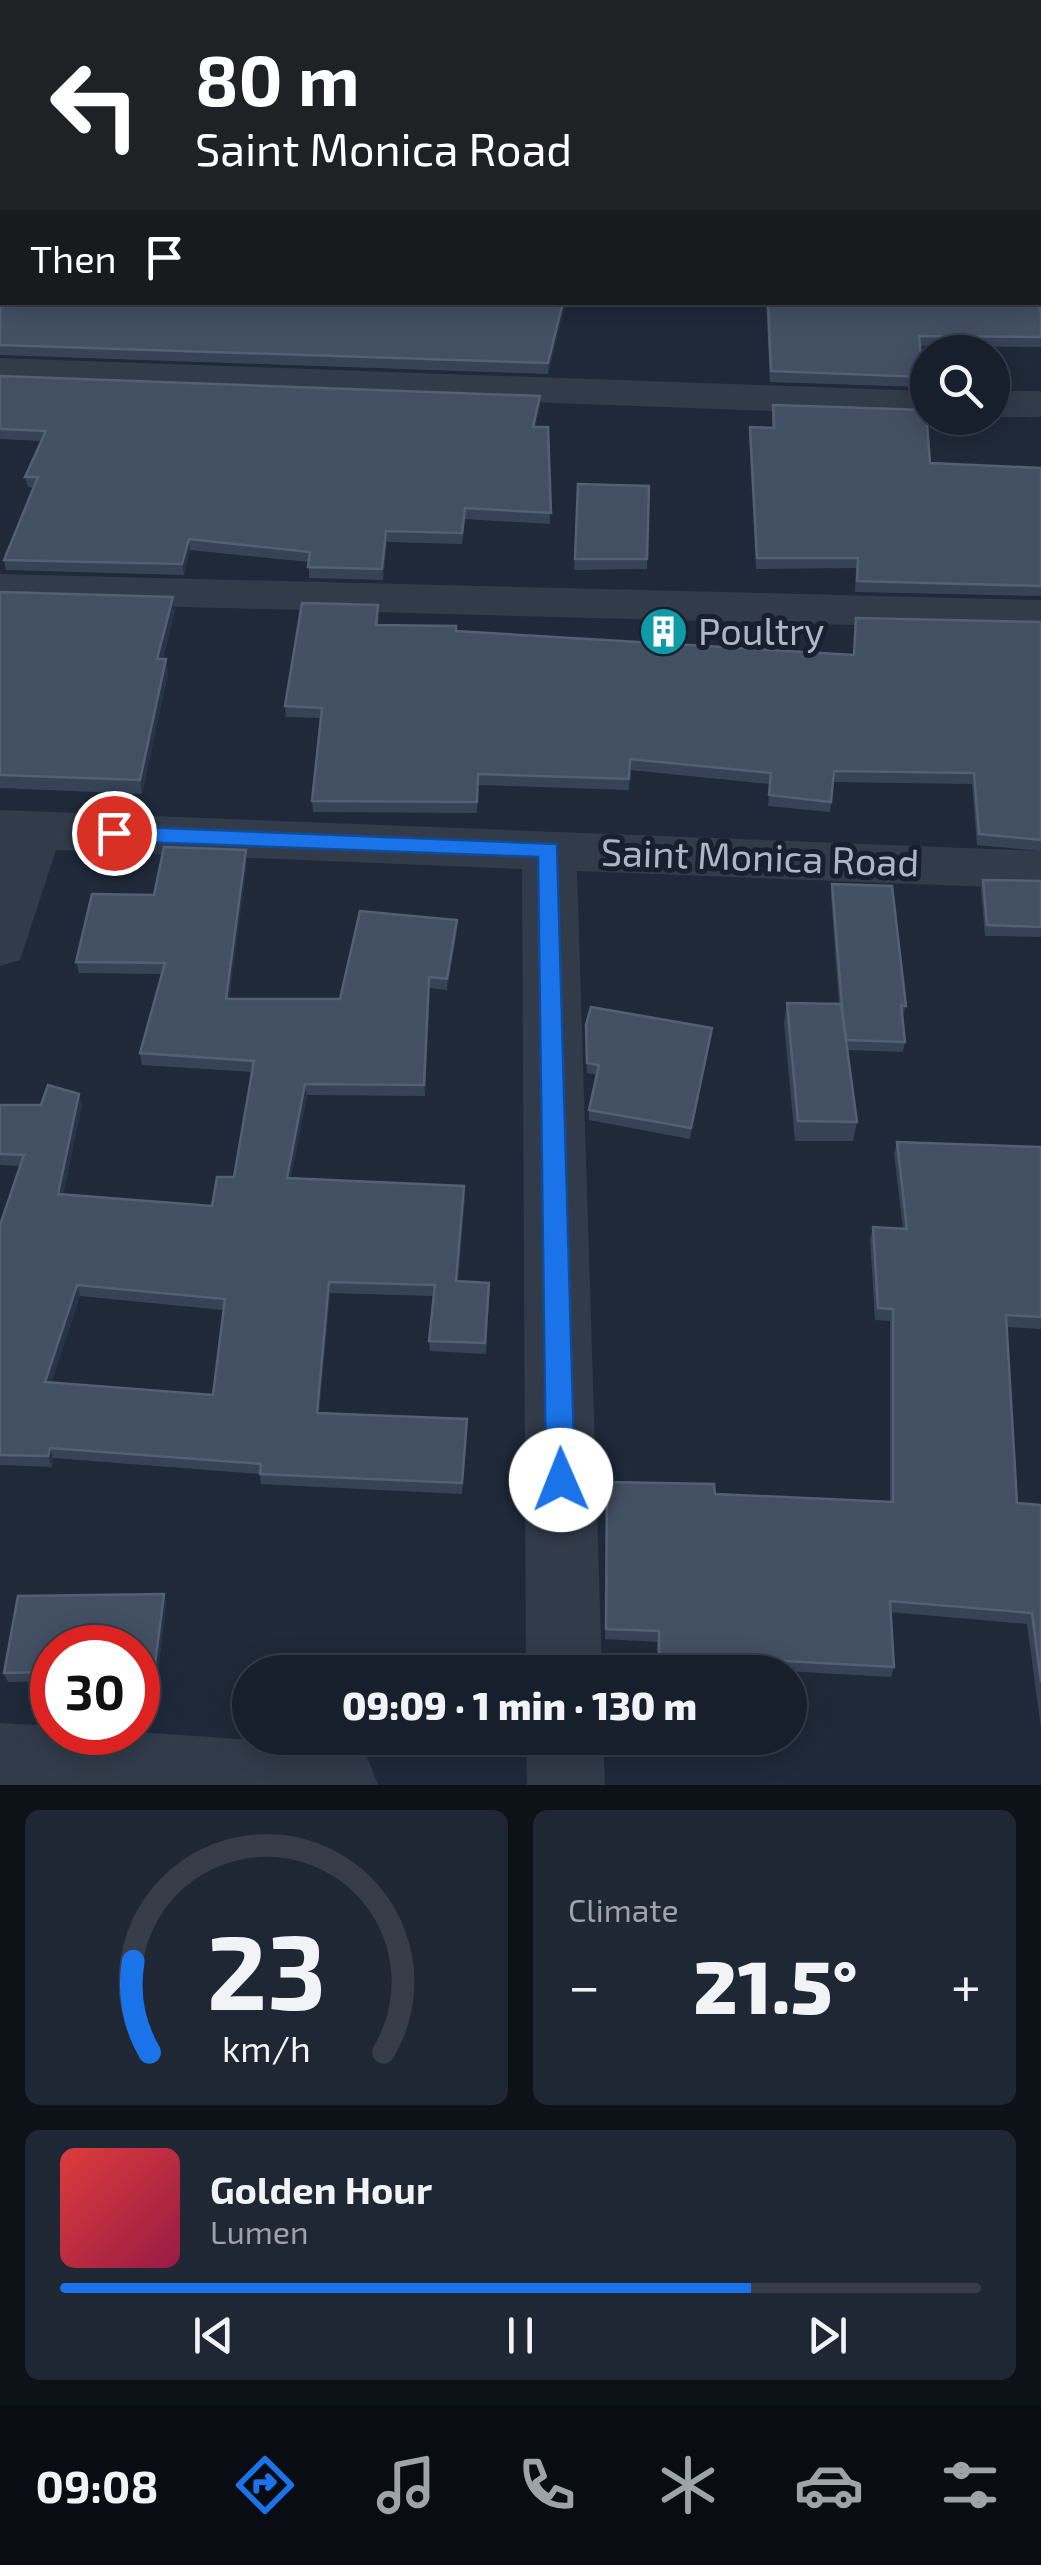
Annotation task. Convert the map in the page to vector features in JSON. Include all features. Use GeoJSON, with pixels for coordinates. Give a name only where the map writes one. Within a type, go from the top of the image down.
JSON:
{"type":"FeatureCollection","features":[{"type":"Feature","properties":{"kind":"street"},"geometry":{"type":"LineString","coordinates":[[0,370],[910,403]]}},
{"type":"Feature","properties":{"kind":"street"},"geometry":{"type":"LineString","coordinates":[[1010,404],[1041,404]]}},
{"type":"Feature","properties":{"kind":"street"},"geometry":{"type":"LineString","coordinates":[[0,588],[1041,615]]}},
{"type":"Feature","properties":{"kind":"street"},"geometry":{"type":"LineString","coordinates":[[0,944],[18,830]]}},
{"type":"Feature","properties":{"kind":"street","name":"Saint Monica Road"},"geometry":{"type":"LineString","coordinates":[[18,830],[1041,870]]}},
{"type":"Feature","properties":{"kind":"street"},"geometry":{"type":"LineString","coordinates":[[549,850],[564,1655]]}},
{"type":"Feature","properties":{"kind":"street"},"geometry":{"type":"LineString","coordinates":[[565,1755],[566,1785]]}},
{"type":"Feature","properties":{"kind":"street"},"geometry":{"type":"LineString","coordinates":[[0,1762],[339,1785]]}},
{"type":"Feature","properties":{"kind":"building"},"geometry":{"type":"Polygon","coordinates":[[[0,305],[562,305],[548,363],[0,345],[0,305]]]}},
{"type":"Feature","properties":{"kind":"building"},"geometry":{"type":"Polygon","coordinates":[[[768,305],[1039,305],[1041,337],[910,335],[910,376],[771,371],[768,305]]]}},
{"type":"Feature","properties":{"kind":"building"},"geometry":{"type":"Polygon","coordinates":[[[0,376],[540,396],[533,427],[548,427],[551,513],[465,508],[462,533],[386,531],[382,569],[308,567],[310,552],[189,539],[182,564],[4,560],[38,477],[25,477],[46,431],[0,429],[0,376]]]}},
{"type":"Feature","properties":{"kind":"building"},"geometry":{"type":"Polygon","coordinates":[[[773,405],[910,409],[910,435],[928,435],[930,463],[1041,468],[1041,586],[857,581],[858,558],[757,558],[750,427],[774,428],[773,405]]]}},
{"type":"Feature","properties":{"kind":"building"},"geometry":{"type":"Polygon","coordinates":[[[578,484],[649,486],[647,559],[575,559],[578,484]]]}},
{"type":"Feature","properties":{"kind":"building"},"geometry":{"type":"Polygon","coordinates":[[[0,592],[173,597],[157,659],[166,659],[140,780],[0,775],[0,592]]]}},
{"type":"Feature","properties":{"kind":"building"},"geometry":{"type":"Polygon","coordinates":[[[302,603],[378,605],[376,625],[456,626],[456,631],[854,655],[856,618],[1041,622],[1041,840],[979,834],[974,773],[834,771],[831,802],[769,795],[771,773],[630,759],[629,779],[478,774],[477,802],[312,801],[322,708],[285,706],[302,603]]]}},
{"type":"Feature","properties":{"kind":"building"},"geometry":{"type":"Polygon","coordinates":[[[164,847],[246,850],[226,999],[340,999],[360,911],[457,920],[447,979],[429,977],[424,1085],[305,1084],[287,1178],[464,1186],[456,1281],[489,1283],[485,1343],[429,1341],[435,1285],[329,1282],[317,1413],[467,1419],[462,1483],[260,1474],[261,1464],[50,1448],[48,1456],[0,1455],[0,1225],[24,1155],[0,1154],[0,1105],[41,1105],[48,1085],[79,1094],[58,1194],[212,1206],[217,1177],[234,1177],[254,1061],[140,1053],[165,963],[76,962],[92,894],[154,895],[164,847]],[[77,1285],[45,1382],[213,1395],[225,1299],[77,1285]]]}},
{"type":"Feature","properties":{"kind":"building"},"geometry":{"type":"Polygon","coordinates":[[[983,880],[1041,881],[1041,927],[987,925],[983,880]]]}},
{"type":"Feature","properties":{"kind":"building"},"geometry":{"type":"Polygon","coordinates":[[[832,884],[892,886],[906,1006],[901,1005],[905,1042],[846,1040],[832,884]]]}},
{"type":"Feature","properties":{"kind":"building"},"geometry":{"type":"Polygon","coordinates":[[[787,1003],[841,1004],[857,1122],[798,1121],[787,1003]]]}},
{"type":"Feature","properties":{"kind":"building"},"geometry":{"type":"Polygon","coordinates":[[[591,1007],[712,1028],[691,1128],[589,1110],[599,1065],[587,1063],[586,1025],[591,1007]]]}},
{"type":"Feature","properties":{"kind":"building"},"geometry":{"type":"Polygon","coordinates":[[[897,1142],[1041,1147],[1041,1317],[1006,1315],[1017,1503],[1041,1505],[1041,1682],[1032,1613],[890,1601],[894,1667],[807,1662],[807,1655],[659,1654],[659,1631],[606,1629],[607,1482],[714,1484],[715,1494],[893,1502],[893,1309],[878,1308],[873,1227],[907,1229],[897,1142]]]}},
{"type":"Feature","properties":{"kind":"building"},"geometry":{"type":"Polygon","coordinates":[[[164,1594],[160,1625],[30,1625],[30,1672],[4,1673],[18,1596],[164,1594]]]}},
{"type":"Feature","properties":{"kind":"place","name":"Poultry"},"geometry":{"type":"Point","coordinates":[663,632]}},
{"type":"Feature","properties":{"kind":"route"},"geometry":{"type":"LineString","coordinates":[[114,833],[549,850],[561,1480]]}}]}
